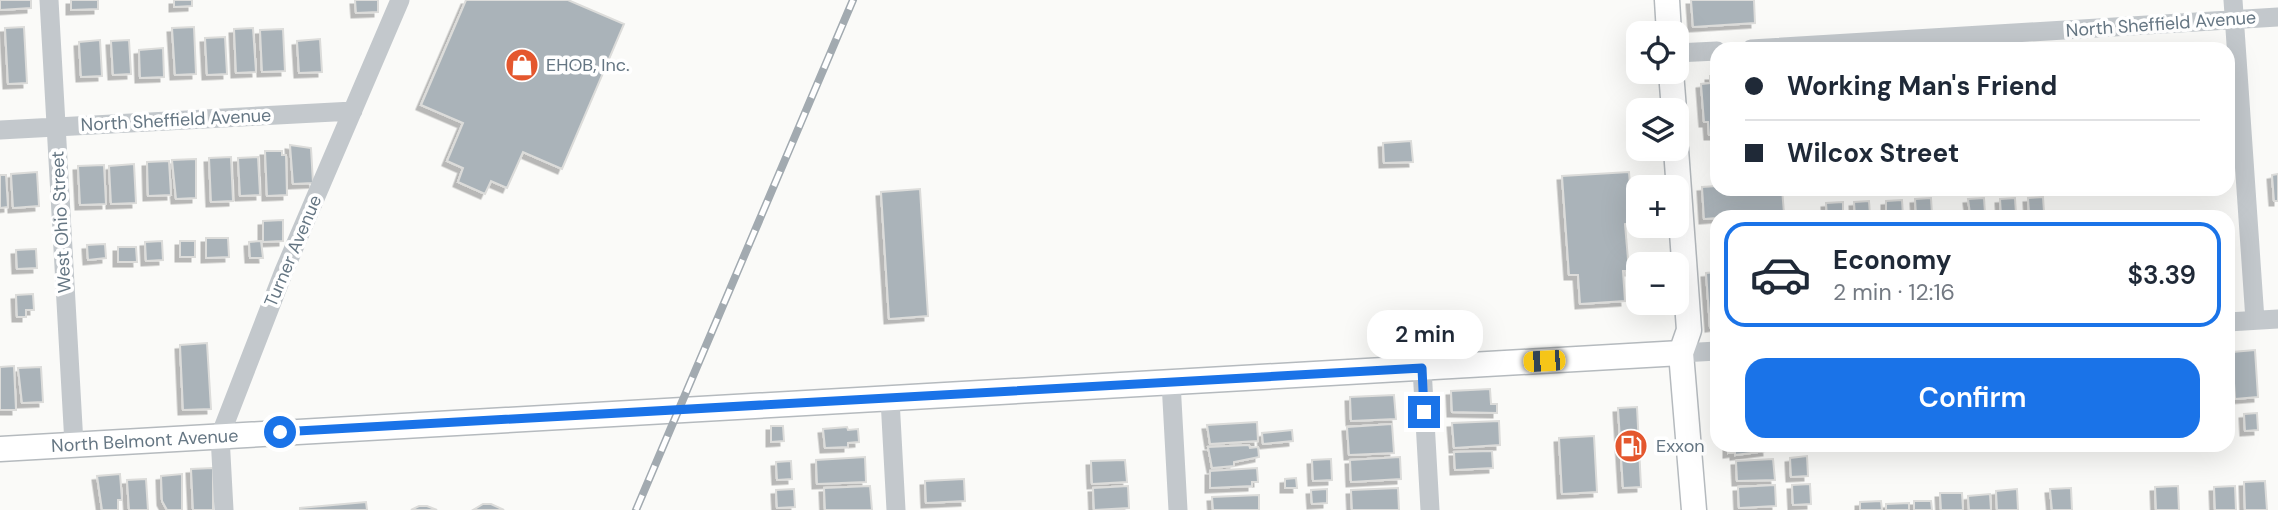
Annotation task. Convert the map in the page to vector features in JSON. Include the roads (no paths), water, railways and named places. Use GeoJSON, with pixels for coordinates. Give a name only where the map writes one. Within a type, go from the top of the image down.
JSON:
{"type":"FeatureCollection","features":[{"type":"Feature","properties":{"kind":"main road"},"geometry":{"type":"LineString","coordinates":[[1667,0],[1668,21]]}},
{"type":"Feature","properties":{"kind":"main road"},"geometry":{"type":"LineString","coordinates":[[1677,161],[1689,330],[1681,353],[1694,510]]}},
{"type":"Feature","properties":{"kind":"main road","name":"North Belmont Avenue"},"geometry":{"type":"LineString","coordinates":[[0,449],[1681,353]]}},
{"type":"Feature","properties":{"kind":"street","name":"West Ohio Street"},"geometry":{"type":"LineString","coordinates":[[49,0],[74,444]]}},
{"type":"Feature","properties":{"kind":"street","name":"Turner Avenue"},"geometry":{"type":"LineString","coordinates":[[224,510],[220,436],[284,271],[400,0]]}},
{"type":"Feature","properties":{"kind":"street","name":"North Sheffield Avenue"},"geometry":{"type":"LineString","coordinates":[[1838,42],[2233,10],[2278,17]]}},
{"type":"Feature","properties":{"kind":"street"},"geometry":{"type":"LineString","coordinates":[[2233,10],[2255,320]]}},
{"type":"Feature","properties":{"kind":"street"},"geometry":{"type":"LineString","coordinates":[[1689,52],[1710,51]]}},
{"type":"Feature","properties":{"kind":"street","name":"North Sheffield Avenue"},"geometry":{"type":"LineString","coordinates":[[0,130],[353,111]]}},
{"type":"Feature","properties":{"kind":"street"},"geometry":{"type":"LineString","coordinates":[[2235,321],[2278,319]]}},
{"type":"Feature","properties":{"kind":"street","name":"North Belmont Avenue"},"geometry":{"type":"LineString","coordinates":[[1681,353],[1710,351]]}},
{"type":"Feature","properties":{"kind":"street"},"geometry":{"type":"LineString","coordinates":[[1422,368],[1430,510]]}},
{"type":"Feature","properties":{"kind":"street"},"geometry":{"type":"LineString","coordinates":[[1171,382],[1178,510]]}},
{"type":"Feature","properties":{"kind":"street"},"geometry":{"type":"LineString","coordinates":[[890,398],[896,510]]}},
{"type":"Feature","properties":{"kind":"railway"},"geometry":{"type":"LineString","coordinates":[[636,510],[853,0]]}},
{"type":"Feature","properties":{"kind":"place","name":"EHOB, Inc."},"geometry":{"type":"Point","coordinates":[522,65]}},
{"type":"Feature","properties":{"kind":"place","name":"Exxon"},"geometry":{"type":"Point","coordinates":[1631,446]}}]}
